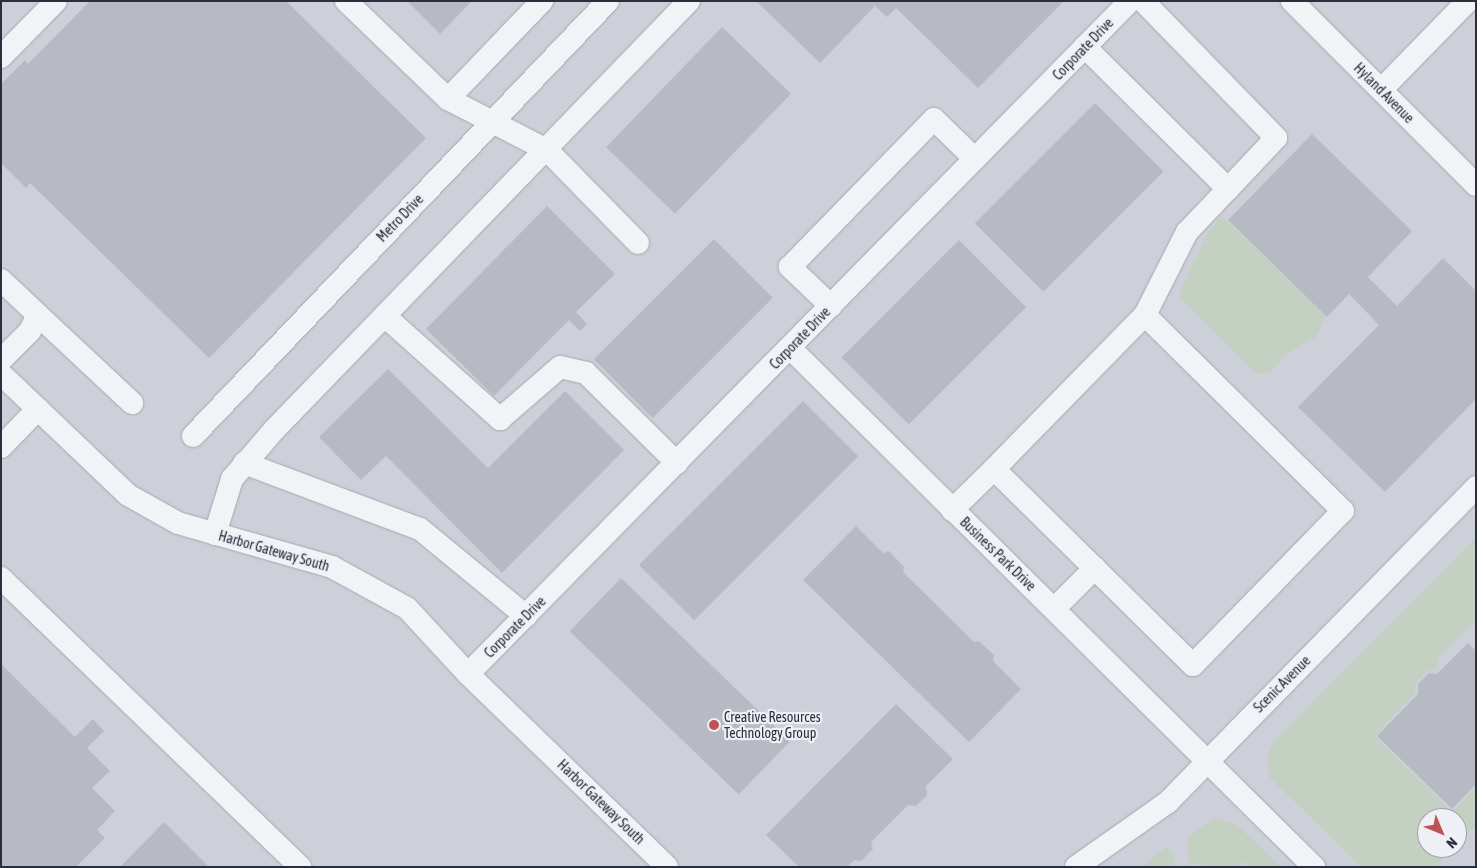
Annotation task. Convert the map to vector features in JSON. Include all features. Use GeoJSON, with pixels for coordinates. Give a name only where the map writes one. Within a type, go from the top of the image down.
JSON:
{"type":"FeatureCollection","features":[{"type":"Feature","properties":{"kind":"street"},"geometry":{"type":"LineString","coordinates":[[1,57],[56,1]]}},
{"type":"Feature","properties":{"kind":"street"},"geometry":{"type":"LineString","coordinates":[[346,1],[448,99],[547,150],[638,243]]}},
{"type":"Feature","properties":{"kind":"street"},"geometry":{"type":"LineString","coordinates":[[448,99],[542,1]]}},
{"type":"Feature","properties":{"kind":"street","name":"Metro Drive"},"geometry":{"type":"LineString","coordinates":[[192,436],[608,1]]}},
{"type":"Feature","properties":{"kind":"street"},"geometry":{"type":"LineString","coordinates":[[215,534],[224,496],[244,463],[387,318],[689,1]]}},
{"type":"Feature","properties":{"kind":"street","name":"Corporate Drive"},"geometry":{"type":"LineString","coordinates":[[468,674],[1130,1]]}},
{"type":"Feature","properties":{"kind":"street"},"geometry":{"type":"LineString","coordinates":[[952,510],[1145,315],[1187,232],[1276,138],[1143,1]]}},
{"type":"Feature","properties":{"kind":"street","name":"Hyland Avenue"},"geometry":{"type":"LineString","coordinates":[[1292,1],[1476,185]]}},
{"type":"Feature","properties":{"kind":"street"},"geometry":{"type":"LineString","coordinates":[[1381,90],[1468,1]]}},
{"type":"Feature","properties":{"kind":"street"},"geometry":{"type":"LineString","coordinates":[[1085,47],[1228,190]]}},
{"type":"Feature","properties":{"kind":"street"},"geometry":{"type":"LineString","coordinates":[[831,306],[790,268],[934,120],[976,159]]}},
{"type":"Feature","properties":{"kind":"street"},"geometry":{"type":"LineString","coordinates":[[1,280],[132,403]]}},
{"type":"Feature","properties":{"kind":"street"},"geometry":{"type":"LineString","coordinates":[[1,360],[30,331],[38,315]]}},
{"type":"Feature","properties":{"kind":"street"},"geometry":{"type":"LineString","coordinates":[[994,469],[1193,665],[1343,511],[1145,315]]}},
{"type":"Feature","properties":{"kind":"street"},"geometry":{"type":"LineString","coordinates":[[387,318],[500,419],[560,367],[586,373],[677,463]]}},
{"type":"Feature","properties":{"kind":"street","name":"Business Park Drive"},"geometry":{"type":"LineString","coordinates":[[790,348],[1314,867]]}},
{"type":"Feature","properties":{"kind":"street","name":"Harbor Gateway South"},"geometry":{"type":"LineString","coordinates":[[1,374],[128,495],[178,523],[332,567],[407,608],[468,674],[667,867]]}},
{"type":"Feature","properties":{"kind":"street"},"geometry":{"type":"LineString","coordinates":[[1,447],[38,409]]}},
{"type":"Feature","properties":{"kind":"street"},"geometry":{"type":"LineString","coordinates":[[244,463],[420,529],[526,616]]}},
{"type":"Feature","properties":{"kind":"street","name":"Scenic Avenue"},"geometry":{"type":"LineString","coordinates":[[1076,867],[1168,802],[1207,759],[1476,487]]}},
{"type":"Feature","properties":{"kind":"street"},"geometry":{"type":"LineString","coordinates":[[1054,609],[1095,568]]}},
{"type":"Feature","properties":{"kind":"street"},"geometry":{"type":"LineString","coordinates":[[1,578],[300,867]]}},
{"type":"Feature","properties":{"kind":"shaded area"},"geometry":{"type":"Polygon","coordinates":[[[1,1],[1476,1],[1476,867],[1,867],[1,1]]]}},
{"type":"Feature","properties":{"kind":"green space"},"geometry":{"type":"Polygon","coordinates":[[[1222,216],[1326,317],[1316,337],[1288,353],[1269,373],[1256,373],[1181,298],[1180,291],[1209,231],[1222,216]]]}},
{"type":"Feature","properties":{"kind":"green space"},"geometry":{"type":"Polygon","coordinates":[[[1476,537],[1476,620],[1437,660],[1439,669],[1428,670],[1416,683],[1415,693],[1374,736],[1448,808],[1417,808],[1417,858],[1444,858],[1435,867],[1361,867],[1269,777],[1267,756],[1273,742],[1476,537]]]}},
{"type":"Feature","properties":{"kind":"green space"},"geometry":{"type":"Polygon","coordinates":[[[1476,788],[1476,825],[1467,834],[1467,808],[1456,808],[1476,788]]]}},
{"type":"Feature","properties":{"kind":"green space"},"geometry":{"type":"Polygon","coordinates":[[[1214,817],[1237,825],[1281,867],[1250,867],[1243,861],[1237,867],[1205,867],[1199,862],[1189,867],[1187,838],[1214,817]]]}},
{"type":"Feature","properties":{"kind":"green space"},"geometry":{"type":"Polygon","coordinates":[[[1167,847],[1175,856],[1173,867],[1141,867],[1167,847]]]}},
{"type":"Feature","properties":{"kind":"building"},"geometry":{"type":"Polygon","coordinates":[[[90,1],[286,1],[426,138],[209,358],[30,183],[26,188],[1,163],[1,84],[25,60],[28,64],[90,1]]]}},
{"type":"Feature","properties":{"kind":"building"},"geometry":{"type":"Polygon","coordinates":[[[407,1],[472,1],[440,34],[407,1]]]}},
{"type":"Feature","properties":{"kind":"building"},"geometry":{"type":"Polygon","coordinates":[[[756,1],[1064,1],[978,88],[896,8],[887,17],[875,6],[820,63],[756,1]]]}},
{"type":"Feature","properties":{"kind":"building"},"geometry":{"type":"Polygon","coordinates":[[[722,27],[791,94],[675,214],[606,147],[722,27]]]}},
{"type":"Feature","properties":{"kind":"building"},"geometry":{"type":"Polygon","coordinates":[[[1095,103],[1164,172],[1043,292],[975,223],[1095,103]]]}},
{"type":"Feature","properties":{"kind":"building"},"geometry":{"type":"Polygon","coordinates":[[[1312,134],[1412,231],[1368,277],[1397,306],[1443,258],[1476,291],[1476,399],[1385,492],[1298,407],[1379,325],[1349,294],[1327,317],[1228,220],[1312,134]]]}},
{"type":"Feature","properties":{"kind":"building"},"geometry":{"type":"Polygon","coordinates":[[[547,206],[615,274],[576,312],[587,324],[580,331],[569,320],[494,396],[426,329],[547,206]]]}},
{"type":"Feature","properties":{"kind":"building"},"geometry":{"type":"Polygon","coordinates":[[[714,239],[773,298],[652,418],[594,359],[714,239]]]}},
{"type":"Feature","properties":{"kind":"building"},"geometry":{"type":"Polygon","coordinates":[[[959,240],[1026,307],[909,425],[842,357],[959,240]]]}},
{"type":"Feature","properties":{"kind":"building"},"geometry":{"type":"Polygon","coordinates":[[[388,369],[488,468],[565,391],[624,450],[502,573],[386,456],[361,480],[319,437],[388,369]]]}},
{"type":"Feature","properties":{"kind":"building"},"geometry":{"type":"Polygon","coordinates":[[[803,401],[858,456],[694,620],[639,565],[803,401]]]}},
{"type":"Feature","properties":{"kind":"building"},"geometry":{"type":"Polygon","coordinates":[[[856,526],[883,553],[889,551],[904,567],[903,572],[974,642],[979,641],[994,655],[993,661],[1021,689],[969,742],[803,580],[856,526]]]}},
{"type":"Feature","properties":{"kind":"building"},"geometry":{"type":"Polygon","coordinates":[[[621,578],[790,741],[739,794],[570,631],[621,578]]]}},
{"type":"Feature","properties":{"kind":"building"},"geometry":{"type":"Polygon","coordinates":[[[1468,643],[1476,651],[1476,784],[1453,808],[1377,736],[1418,694],[1418,684],[1429,673],[1437,674],[1468,643]]]}},
{"type":"Feature","properties":{"kind":"building"},"geometry":{"type":"Polygon","coordinates":[[[1,664],[75,737],[93,719],[104,731],[87,748],[110,771],[92,788],[115,811],[97,830],[105,838],[76,867],[1,867],[1,664]]]}},
{"type":"Feature","properties":{"kind":"building"},"geometry":{"type":"Polygon","coordinates":[[[896,704],[953,759],[926,786],[927,795],[916,806],[908,805],[871,842],[873,849],[861,861],[854,860],[847,867],[799,867],[766,835],[896,704]]]}},
{"type":"Feature","properties":{"kind":"building"},"geometry":{"type":"Polygon","coordinates":[[[164,822],[209,867],[120,867],[164,822]]]}},
{"type":"Feature","properties":{"kind":"place","name":"Creative Resources Technology Group"},"geometry":{"type":"Point","coordinates":[714,725]}}]}
